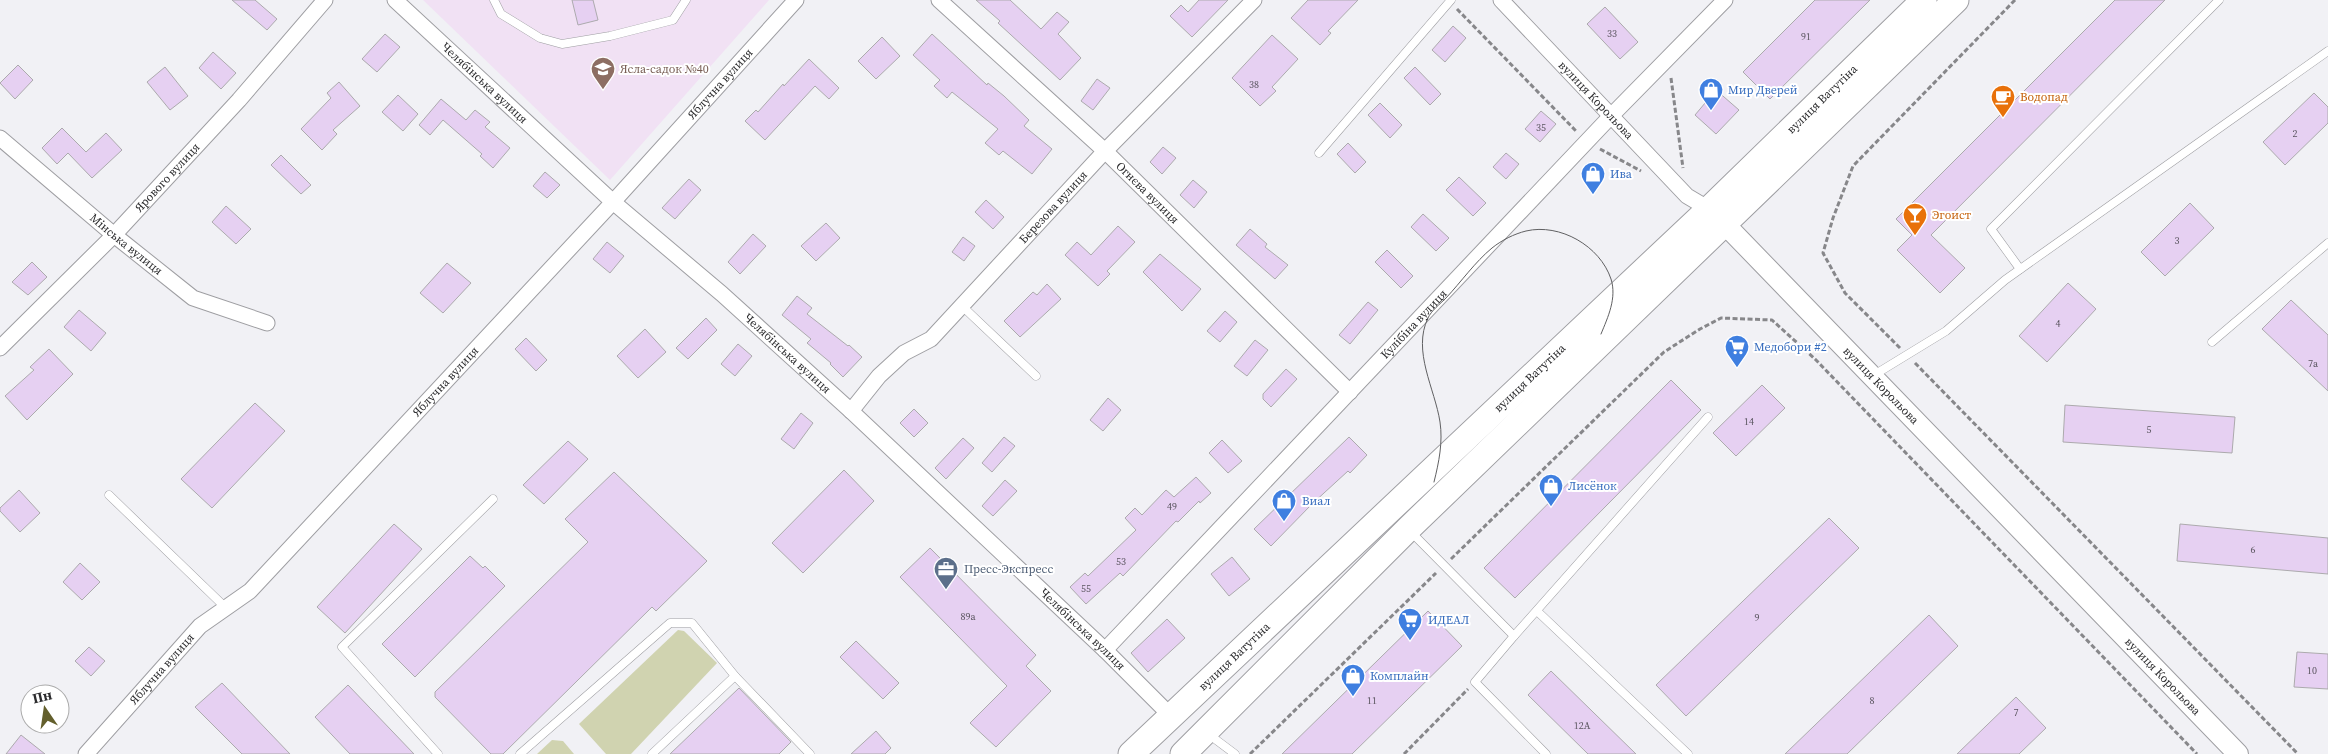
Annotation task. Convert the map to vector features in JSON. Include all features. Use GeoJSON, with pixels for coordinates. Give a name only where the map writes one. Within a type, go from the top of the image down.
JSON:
{"type":"FeatureCollection","features":[{"type":"Feature","properties":{"kind":"main road","name":"вулиця Ватутіна"},"geometry":{"type":"LineString","coordinates":[[1183,754],[1717,217],[1924,0]]}},
{"type":"Feature","properties":{"kind":"main road","name":"вулиця Ватутіна"},"geometry":{"type":"LineString","coordinates":[[1131,754],[1956,0]]}},
{"type":"Feature","properties":{"kind":"street","name":"Ярового вулиця"},"geometry":{"type":"LineString","coordinates":[[0,348],[114,235],[240,100],[326,0]]}},
{"type":"Feature","properties":{"kind":"street","name":"Челябінська вулиця"},"geometry":{"type":"LineString","coordinates":[[395,0],[613,202],[722,294],[851,411],[1105,650],[1171,716]]}},
{"type":"Feature","properties":{"kind":"street","name":"Яблучна вулиця"},"geometry":{"type":"LineString","coordinates":[[86,754],[200,626],[250,591],[613,202],[796,0]]}},
{"type":"Feature","properties":{"kind":"street","name":"Огнєва вулиця"},"geometry":{"type":"LineString","coordinates":[[939,0],[1106,151],[1350,392]]}},
{"type":"Feature","properties":{"kind":"street","name":"Березова вулиця"},"geometry":{"type":"LineString","coordinates":[[851,411],[879,376],[904,353],[931,339],[1106,151],[1254,0]]}},
{"type":"Feature","properties":{"kind":"street","name":"вулиця Корольова"},"geometry":{"type":"LineString","coordinates":[[1501,0],[1687,196],[1717,217],[2238,754]]}},
{"type":"Feature","properties":{"kind":"street","name":"Кулібіна вулиця"},"geometry":{"type":"LineString","coordinates":[[1105,650],[1610,117],[1725,0]]}},
{"type":"Feature","properties":{"kind":"street","name":"Мінська вулиця"},"geometry":{"type":"LineString","coordinates":[[0,138],[114,235],[193,298],[268,323]]}},
{"type":"Feature","properties":{"kind":"lane"},"geometry":{"type":"LineString","coordinates":[[494,0],[501,14],[540,38],[562,44],[610,36],[673,20],[686,0]]}},
{"type":"Feature","properties":{"kind":"lane"},"geometry":{"type":"LineString","coordinates":[[1319,153],[1451,0]]}},
{"type":"Feature","properties":{"kind":"lane"},"geometry":{"type":"LineString","coordinates":[[2020,269],[1991,229],[2219,0]]}},
{"type":"Feature","properties":{"kind":"lane"},"geometry":{"type":"LineString","coordinates":[[1872,376],[1946,331],[2020,269],[2328,51]]}},
{"type":"Feature","properties":{"kind":"lane"},"geometry":{"type":"LineString","coordinates":[[2212,342],[2328,243]]}},
{"type":"Feature","properties":{"kind":"lane"},"geometry":{"type":"LineString","coordinates":[[962,306],[1036,376]]}},
{"type":"Feature","properties":{"kind":"lane"},"geometry":{"type":"LineString","coordinates":[[1546,754],[1475,682],[1708,417]]}},
{"type":"Feature","properties":{"kind":"lane"},"geometry":{"type":"LineString","coordinates":[[109,495],[226,608]]}},
{"type":"Feature","properties":{"kind":"lane"},"geometry":{"type":"LineString","coordinates":[[438,754],[342,647],[493,499]]}},
{"type":"Feature","properties":{"kind":"lane"},"geometry":{"type":"LineString","coordinates":[[1408,529],[1514,636]]}},
{"type":"Feature","properties":{"kind":"lane"},"geometry":{"type":"LineString","coordinates":[[1537,611],[1688,754]]}},
{"type":"Feature","properties":{"kind":"lane"},"geometry":{"type":"LineString","coordinates":[[520,754],[670,623],[692,623],[735,676],[810,754]]}},
{"type":"Feature","properties":{"kind":"lane"},"geometry":{"type":"LineString","coordinates":[[652,754],[735,676]]}},
{"type":"Feature","properties":{"kind":"lane"},"geometry":{"type":"LineString","coordinates":[[1206,732],[1235,754]]}},
{"type":"Feature","properties":{"kind":"path"},"geometry":{"type":"LineString","coordinates":[[2015,0],[1853,166],[1830,227],[1823,252],[1845,293],[2298,754]]}},
{"type":"Feature","properties":{"kind":"path"},"geometry":{"type":"LineString","coordinates":[[1250,754],[1664,352],[1700,328],[1721,318],[1772,320],[1815,359],[2197,754]]}},
{"type":"Feature","properties":{"kind":"path"},"geometry":{"type":"LineString","coordinates":[[1404,754],[1475,682]]}},
{"type":"Feature","properties":{"kind":"shaded area","name":"Ясла-садок №40"},"geometry":{"type":"Polygon","coordinates":[[[423,0],[769,0],[610,180],[423,0]]]}},
{"type":"Feature","properties":{"kind":"green space"},"geometry":{"type":"Polygon","coordinates":[[[678,630],[684,631],[717,663],[631,754],[606,754],[579,724],[678,630]]]}},
{"type":"Feature","properties":{"kind":"green space"},"geometry":{"type":"Polygon","coordinates":[[[552,740],[563,741],[574,754],[537,754],[552,740]]]}},
{"type":"Feature","properties":{"kind":"building"},"geometry":{"type":"Polygon","coordinates":[[[232,0],[255,0],[277,19],[267,30],[232,0]]]}},
{"type":"Feature","properties":{"kind":"building"},"geometry":{"type":"Polygon","coordinates":[[[572,0],[593,0],[598,20],[578,25],[572,0]]]}},
{"type":"Feature","properties":{"kind":"building"},"geometry":{"type":"Polygon","coordinates":[[[976,0],[1010,0],[1041,29],[1057,12],[1069,22],[1058,34],[1081,58],[1060,80],[976,0]]]}},
{"type":"Feature","properties":{"kind":"building"},"geometry":{"type":"Polygon","coordinates":[[[1199,0],[1228,0],[1192,37],[1170,16],[1181,5],[1188,12],[1199,0]]]}},
{"type":"Feature","properties":{"kind":"building"},"geometry":{"type":"Polygon","coordinates":[[[1308,0],[1358,0],[1328,31],[1331,33],[1320,45],[1291,18],[1308,0]]]}},
{"type":"Feature","properties":{"kind":"building"},"geometry":{"type":"Polygon","coordinates":[[[1815,0],[1870,0],[1770,99],[1743,72],[1815,0]]]}},
{"type":"Feature","properties":{"kind":"building"},"geometry":{"type":"Polygon","coordinates":[[[2115,0],[2165,0],[1931,235],[1965,268],[1940,293],[1897,250],[1912,235],[1896,219],[2115,0]]]}},
{"type":"Feature","properties":{"kind":"building"},"geometry":{"type":"Polygon","coordinates":[[[1605,7],[1638,42],[1620,59],[1587,24],[1605,7]]]}},
{"type":"Feature","properties":{"kind":"building"},"geometry":{"type":"Polygon","coordinates":[[[1453,26],[1466,38],[1445,62],[1432,50],[1453,26]]]}},
{"type":"Feature","properties":{"kind":"building"},"geometry":{"type":"Polygon","coordinates":[[[385,34],[400,47],[377,72],[362,59],[385,34]]]}},
{"type":"Feature","properties":{"kind":"building"},"geometry":{"type":"Polygon","coordinates":[[[932,34],[987,85],[988,83],[1004,96],[1029,120],[1024,126],[1052,149],[1032,174],[1003,151],[999,155],[985,143],[998,129],[952,92],[947,98],[934,86],[940,80],[913,55],[932,34]]]}},
{"type":"Feature","properties":{"kind":"building"},"geometry":{"type":"Polygon","coordinates":[[[1272,35],[1298,59],[1272,87],[1276,91],[1260,106],[1232,78],[1272,35]]]}},
{"type":"Feature","properties":{"kind":"building"},"geometry":{"type":"Polygon","coordinates":[[[882,37],[900,56],[876,79],[858,61],[882,37]]]}},
{"type":"Feature","properties":{"kind":"building"},"geometry":{"type":"Polygon","coordinates":[[[213,52],[236,73],[221,89],[199,68],[213,52]]]}},
{"type":"Feature","properties":{"kind":"building"},"geometry":{"type":"Polygon","coordinates":[[[809,59],[839,88],[829,99],[815,86],[765,140],[745,121],[756,110],[758,112],[809,59]]]}},
{"type":"Feature","properties":{"kind":"building"},"geometry":{"type":"Polygon","coordinates":[[[18,65],[33,80],[15,99],[0,83],[18,65]]]}},
{"type":"Feature","properties":{"kind":"building"},"geometry":{"type":"Polygon","coordinates":[[[165,67],[188,96],[170,110],[147,82],[165,67]]]}},
{"type":"Feature","properties":{"kind":"building"},"geometry":{"type":"Polygon","coordinates":[[[1415,67],[1441,94],[1430,105],[1404,78],[1415,67]]]}},
{"type":"Feature","properties":{"kind":"building"},"geometry":{"type":"Polygon","coordinates":[[[1097,79],[1110,88],[1093,110],[1081,101],[1097,79]]]}},
{"type":"Feature","properties":{"kind":"building"},"geometry":{"type":"Polygon","coordinates":[[[339,82],[360,106],[333,130],[337,134],[322,150],[301,129],[331,98],[327,93],[339,82]]]}},
{"type":"Feature","properties":{"kind":"building"},"geometry":{"type":"Polygon","coordinates":[[[1716,90],[1739,110],[1716,134],[1695,115],[1716,90]]]}},
{"type":"Feature","properties":{"kind":"building"},"geometry":{"type":"Polygon","coordinates":[[[2314,93],[2328,107],[2328,123],[2285,165],[2263,142],[2314,93]]]}},
{"type":"Feature","properties":{"kind":"building"},"geometry":{"type":"Polygon","coordinates":[[[398,95],[418,114],[403,131],[382,112],[398,95]]]}},
{"type":"Feature","properties":{"kind":"building"},"geometry":{"type":"Polygon","coordinates":[[[441,99],[466,120],[475,110],[490,122],[485,127],[510,148],[493,168],[480,156],[482,154],[443,120],[430,135],[419,125],[441,99]]]}},
{"type":"Feature","properties":{"kind":"building"},"geometry":{"type":"Polygon","coordinates":[[[1380,103],[1402,125],[1390,138],[1368,115],[1380,103]]]}},
{"type":"Feature","properties":{"kind":"building"},"geometry":{"type":"Polygon","coordinates":[[[1541,111],[1556,124],[1540,142],[1525,129],[1541,111]]]}},
{"type":"Feature","properties":{"kind":"building"},"geometry":{"type":"Polygon","coordinates":[[[62,128],[86,152],[106,133],[122,150],[92,178],[68,153],[57,164],[42,148],[62,128]]]}},
{"type":"Feature","properties":{"kind":"building"},"geometry":{"type":"Polygon","coordinates":[[[1348,143],[1366,162],[1355,173],[1337,154],[1348,143]]]}},
{"type":"Feature","properties":{"kind":"building"},"geometry":{"type":"Polygon","coordinates":[[[1163,147],[1176,158],[1162,174],[1150,162],[1163,147]]]}},
{"type":"Feature","properties":{"kind":"building"},"geometry":{"type":"Polygon","coordinates":[[[1506,153],[1519,164],[1506,179],[1493,167],[1506,153]]]}},
{"type":"Feature","properties":{"kind":"building"},"geometry":{"type":"Polygon","coordinates":[[[281,155],[311,185],[301,194],[271,165],[281,155]]]}},
{"type":"Feature","properties":{"kind":"building"},"geometry":{"type":"Polygon","coordinates":[[[545,172],[560,185],[547,198],[533,186],[545,172]]]}},
{"type":"Feature","properties":{"kind":"building"},"geometry":{"type":"Polygon","coordinates":[[[1459,177],[1486,203],[1473,216],[1446,190],[1459,177]]]}},
{"type":"Feature","properties":{"kind":"building"},"geometry":{"type":"Polygon","coordinates":[[[689,179],[701,190],[675,219],[662,208],[689,179]]]}},
{"type":"Feature","properties":{"kind":"building"},"geometry":{"type":"Polygon","coordinates":[[[1193,180],[1207,192],[1194,208],[1180,195],[1193,180]]]}},
{"type":"Feature","properties":{"kind":"building"},"geometry":{"type":"Polygon","coordinates":[[[986,200],[1004,217],[993,229],[975,212],[986,200]]]}},
{"type":"Feature","properties":{"kind":"building"},"geometry":{"type":"Polygon","coordinates":[[[2190,203],[2214,228],[2165,276],[2141,252],[2190,203]]]}},
{"type":"Feature","properties":{"kind":"building"},"geometry":{"type":"Polygon","coordinates":[[[226,206],[251,229],[236,244],[212,222],[226,206]]]}},
{"type":"Feature","properties":{"kind":"building"},"geometry":{"type":"Polygon","coordinates":[[[1423,214],[1449,238],[1436,251],[1411,227],[1423,214]]]}},
{"type":"Feature","properties":{"kind":"building"},"geometry":{"type":"Polygon","coordinates":[[[826,223],[840,238],[816,261],[801,246],[826,223]]]}},
{"type":"Feature","properties":{"kind":"building"},"geometry":{"type":"Polygon","coordinates":[[[1118,226],[1135,242],[1107,271],[1110,274],[1098,286],[1065,255],[1077,242],[1091,255],[1118,226]]]}},
{"type":"Feature","properties":{"kind":"building"},"geometry":{"type":"Polygon","coordinates":[[[1250,229],[1267,244],[1265,247],[1288,265],[1275,279],[1236,245],[1250,229]]]}},
{"type":"Feature","properties":{"kind":"building"},"geometry":{"type":"Polygon","coordinates":[[[753,234],[766,246],[740,274],[728,262],[753,234]]]}},
{"type":"Feature","properties":{"kind":"building"},"geometry":{"type":"Polygon","coordinates":[[[963,237],[975,246],[964,261],[952,252],[963,237]]]}},
{"type":"Feature","properties":{"kind":"building"},"geometry":{"type":"Polygon","coordinates":[[[607,242],[624,256],[610,273],[593,259],[607,242]]]}},
{"type":"Feature","properties":{"kind":"building"},"geometry":{"type":"Polygon","coordinates":[[[1387,250],[1413,276],[1401,288],[1375,262],[1387,250]]]}},
{"type":"Feature","properties":{"kind":"building"},"geometry":{"type":"Polygon","coordinates":[[[1160,254],[1201,289],[1182,311],[1143,272],[1160,254]]]}},
{"type":"Feature","properties":{"kind":"building"},"geometry":{"type":"Polygon","coordinates":[[[32,262],[47,277],[28,295],[12,282],[32,262]]]}},
{"type":"Feature","properties":{"kind":"building"},"geometry":{"type":"Polygon","coordinates":[[[447,263],[471,283],[443,313],[420,293],[447,263]]]}},
{"type":"Feature","properties":{"kind":"building"},"geometry":{"type":"Polygon","coordinates":[[[2068,283],[2096,309],[2047,362],[2019,336],[2068,283]]]}},
{"type":"Feature","properties":{"kind":"building"},"geometry":{"type":"Polygon","coordinates":[[[1047,284],[1061,299],[1020,337],[1004,321],[1033,292],[1037,295],[1047,284]]]}},
{"type":"Feature","properties":{"kind":"building"},"geometry":{"type":"Polygon","coordinates":[[[797,296],[812,308],[807,314],[862,357],[843,377],[831,363],[807,343],[811,339],[782,315],[797,296]]]}},
{"type":"Feature","properties":{"kind":"building"},"geometry":{"type":"Polygon","coordinates":[[[2291,300],[2328,335],[2328,391],[2262,329],[2291,300]]]}},
{"type":"Feature","properties":{"kind":"building"},"geometry":{"type":"Polygon","coordinates":[[[1368,302],[1378,310],[1350,344],[1339,335],[1368,302]]]}},
{"type":"Feature","properties":{"kind":"building"},"geometry":{"type":"Polygon","coordinates":[[[79,310],[106,333],[91,351],[64,327],[79,310]]]}},
{"type":"Feature","properties":{"kind":"building"},"geometry":{"type":"Polygon","coordinates":[[[1225,311],[1237,322],[1220,342],[1207,331],[1225,311]]]}},
{"type":"Feature","properties":{"kind":"building"},"geometry":{"type":"Polygon","coordinates":[[[706,318],[717,330],[688,359],[676,348],[706,318]]]}},
{"type":"Feature","properties":{"kind":"building"},"geometry":{"type":"Polygon","coordinates":[[[645,329],[666,352],[638,378],[617,356],[645,329]]]}},
{"type":"Feature","properties":{"kind":"building"},"geometry":{"type":"Polygon","coordinates":[[[526,338],[547,360],[536,371],[515,349],[526,338]]]}},
{"type":"Feature","properties":{"kind":"building"},"geometry":{"type":"Polygon","coordinates":[[[1255,340],[1268,350],[1247,376],[1234,366],[1255,340]]]}},
{"type":"Feature","properties":{"kind":"building"},"geometry":{"type":"Polygon","coordinates":[[[738,344],[752,356],[735,376],[721,364],[738,344]]]}},
{"type":"Feature","properties":{"kind":"building"},"geometry":{"type":"Polygon","coordinates":[[[49,349],[73,374],[27,420],[5,396],[34,370],[30,367],[49,349]]]}},
{"type":"Feature","properties":{"kind":"building"},"geometry":{"type":"Polygon","coordinates":[[[1286,369],[1297,379],[1271,407],[1263,399],[1263,394],[1286,369]]]}},
{"type":"Feature","properties":{"kind":"building"},"geometry":{"type":"Polygon","coordinates":[[[1671,380],[1701,410],[1515,598],[1484,568],[1671,380]]]}},
{"type":"Feature","properties":{"kind":"building"},"geometry":{"type":"Polygon","coordinates":[[[1762,385],[1785,408],[1736,456],[1713,433],[1762,385]]]}},
{"type":"Feature","properties":{"kind":"building"},"geometry":{"type":"Polygon","coordinates":[[[1108,398],[1121,410],[1103,431],[1090,420],[1108,398]]]}},
{"type":"Feature","properties":{"kind":"building"},"geometry":{"type":"Polygon","coordinates":[[[255,403],[285,431],[212,508],[181,479],[255,403]]]}},
{"type":"Feature","properties":{"kind":"building"},"geometry":{"type":"Polygon","coordinates":[[[2065,405],[2235,417],[2232,453],[2063,442],[2065,405]]]}},
{"type":"Feature","properties":{"kind":"building"},"geometry":{"type":"Polygon","coordinates":[[[914,409],[928,423],[914,437],[900,423],[914,409]]]}},
{"type":"Feature","properties":{"kind":"building"},"geometry":{"type":"Polygon","coordinates":[[[801,413],[813,423],[794,449],[781,439],[801,413]]]}},
{"type":"Feature","properties":{"kind":"building"},"geometry":{"type":"Polygon","coordinates":[[[1004,437],[1015,446],[992,472],[982,463],[1004,437]]]}},
{"type":"Feature","properties":{"kind":"building"},"geometry":{"type":"Polygon","coordinates":[[[1349,437],[1367,455],[1350,473],[1348,471],[1312,504],[1271,546],[1254,529],[1349,437]]]}},
{"type":"Feature","properties":{"kind":"building"},"geometry":{"type":"Polygon","coordinates":[[[963,438],[974,448],[946,479],[935,468],[963,438]]]}},
{"type":"Feature","properties":{"kind":"building"},"geometry":{"type":"Polygon","coordinates":[[[1222,440],[1242,461],[1228,473],[1209,453],[1222,440]]]}},
{"type":"Feature","properties":{"kind":"building"},"geometry":{"type":"Polygon","coordinates":[[[568,441],[588,459],[544,504],[523,485],[568,441]]]}},
{"type":"Feature","properties":{"kind":"building"},"geometry":{"type":"Polygon","coordinates":[[[844,470],[874,501],[803,573],[772,543],[844,470]]]}},
{"type":"Feature","properties":{"kind":"building"},"geometry":{"type":"Polygon","coordinates":[[[614,472],[707,561],[656,611],[652,607],[503,754],[491,754],[435,697],[435,692],[588,542],[565,519],[614,472]]]}},
{"type":"Feature","properties":{"kind":"building"},"geometry":{"type":"Polygon","coordinates":[[[1196,477],[1211,493],[1200,503],[1199,501],[1178,522],[1176,521],[1123,576],[1120,573],[1086,604],[1070,587],[1085,573],[1088,576],[1136,530],[1125,518],[1135,508],[1142,515],[1166,490],[1174,497],[1196,477]]]}},
{"type":"Feature","properties":{"kind":"building"},"geometry":{"type":"Polygon","coordinates":[[[1005,480],[1017,491],[993,516],[982,506],[1005,480]]]}},
{"type":"Feature","properties":{"kind":"building"},"geometry":{"type":"Polygon","coordinates":[[[19,490],[40,513],[20,532],[0,511],[0,508],[19,490]]]}},
{"type":"Feature","properties":{"kind":"building"},"geometry":{"type":"Polygon","coordinates":[[[1829,518],[1859,548],[1686,716],[1656,685],[1829,518]]]}},
{"type":"Feature","properties":{"kind":"building"},"geometry":{"type":"Polygon","coordinates":[[[394,524],[422,549],[345,633],[317,607],[394,524]]]}},
{"type":"Feature","properties":{"kind":"building"},"geometry":{"type":"Polygon","coordinates":[[[2180,524],[2328,538],[2328,574],[2177,561],[2180,524]]]}},
{"type":"Feature","properties":{"kind":"building"},"geometry":{"type":"Polygon","coordinates":[[[930,548],[1036,655],[1026,666],[1051,691],[996,747],[970,723],[1007,686],[900,577],[930,548]]]}},
{"type":"Feature","properties":{"kind":"building"},"geometry":{"type":"Polygon","coordinates":[[[470,556],[483,568],[485,566],[505,586],[415,677],[382,644],[470,556]]]}},
{"type":"Feature","properties":{"kind":"building"},"geometry":{"type":"Polygon","coordinates":[[[1232,557],[1250,579],[1229,596],[1211,574],[1232,557]]]}},
{"type":"Feature","properties":{"kind":"building"},"geometry":{"type":"Polygon","coordinates":[[[80,563],[100,582],[82,600],[63,582],[80,563]]]}},
{"type":"Feature","properties":{"kind":"building"},"geometry":{"type":"Polygon","coordinates":[[[1428,611],[1462,646],[1352,754],[1282,754],[1428,611]]]}},
{"type":"Feature","properties":{"kind":"building"},"geometry":{"type":"Polygon","coordinates":[[[1929,615],[1958,646],[1847,754],[1785,754],[1929,615]]]}},
{"type":"Feature","properties":{"kind":"building"},"geometry":{"type":"Polygon","coordinates":[[[1167,619],[1185,638],[1148,672],[1131,653],[1167,619]]]}},
{"type":"Feature","properties":{"kind":"building"},"geometry":{"type":"Polygon","coordinates":[[[856,641],[899,683],[883,699],[840,657],[856,641]]]}},
{"type":"Feature","properties":{"kind":"building"},"geometry":{"type":"Polygon","coordinates":[[[89,647],[105,661],[91,676],[75,661],[89,647]]]}},
{"type":"Feature","properties":{"kind":"building"},"geometry":{"type":"Polygon","coordinates":[[[2297,652],[2328,654],[2328,689],[2294,687],[2297,652]]]}},
{"type":"Feature","properties":{"kind":"building"},"geometry":{"type":"Polygon","coordinates":[[[1551,671],[1636,754],[1588,754],[1528,695],[1551,671]]]}},
{"type":"Feature","properties":{"kind":"building"},"geometry":{"type":"Polygon","coordinates":[[[222,683],[290,754],[242,754],[195,707],[222,683]]]}},
{"type":"Feature","properties":{"kind":"building"},"geometry":{"type":"Polygon","coordinates":[[[348,685],[414,754],[350,754],[315,717],[348,685]]]}},
{"type":"Feature","properties":{"kind":"building"},"geometry":{"type":"Polygon","coordinates":[[[739,688],[791,742],[779,754],[670,754],[739,688]]]}},
{"type":"Feature","properties":{"kind":"building"},"geometry":{"type":"Polygon","coordinates":[[[2016,697],[2046,728],[2019,754],[1957,754],[2016,697]]]}},
{"type":"Feature","properties":{"kind":"building"},"geometry":{"type":"Polygon","coordinates":[[[876,731],[891,748],[885,754],[851,754],[876,731]]]}},
{"type":"Feature","properties":{"kind":"building"},"geometry":{"type":"Polygon","coordinates":[[[21,735],[45,754],[6,754],[21,735]]]}},
{"type":"Feature","properties":{"kind":"tram line"},"geometry":{"type":"LineString","coordinates":[[1434,482],[1440,452],[1441,430],[1423,357],[1424,331],[1431,313],[1492,248],[1513,236],[1539,229],[1565,234],[1588,247],[1606,267],[1613,286],[1611,307],[1601,334]]}},
{"type":"Feature","properties":{"kind":"place","name":"Ясла-садок №40"},"geometry":{"type":"Point","coordinates":[603,90]}},
{"type":"Feature","properties":{"kind":"place","name":"Мир Дверей"},"geometry":{"type":"Point","coordinates":[1711,111]}},
{"type":"Feature","properties":{"kind":"place","name":"Водопад"},"geometry":{"type":"Point","coordinates":[2003,118]}},
{"type":"Feature","properties":{"kind":"place","name":"Ива"},"geometry":{"type":"Point","coordinates":[1593,195]}},
{"type":"Feature","properties":{"kind":"place","name":"Эгоист"},"geometry":{"type":"Point","coordinates":[1915,236]}},
{"type":"Feature","properties":{"kind":"place","name":"Медобори #2"},"geometry":{"type":"Point","coordinates":[1737,368]}},
{"type":"Feature","properties":{"kind":"place","name":"Лисёнок"},"geometry":{"type":"Point","coordinates":[1551,507]}},
{"type":"Feature","properties":{"kind":"place","name":"Виал"},"geometry":{"type":"Point","coordinates":[1284,522]}},
{"type":"Feature","properties":{"kind":"place","name":"Пресс-Экспресс"},"geometry":{"type":"Point","coordinates":[946,590]}},
{"type":"Feature","properties":{"kind":"place","name":"ИДЕАЛ"},"geometry":{"type":"Point","coordinates":[1410,641]}},
{"type":"Feature","properties":{"kind":"place","name":"Комплайн"},"geometry":{"type":"Point","coordinates":[1353,697]}}]}
